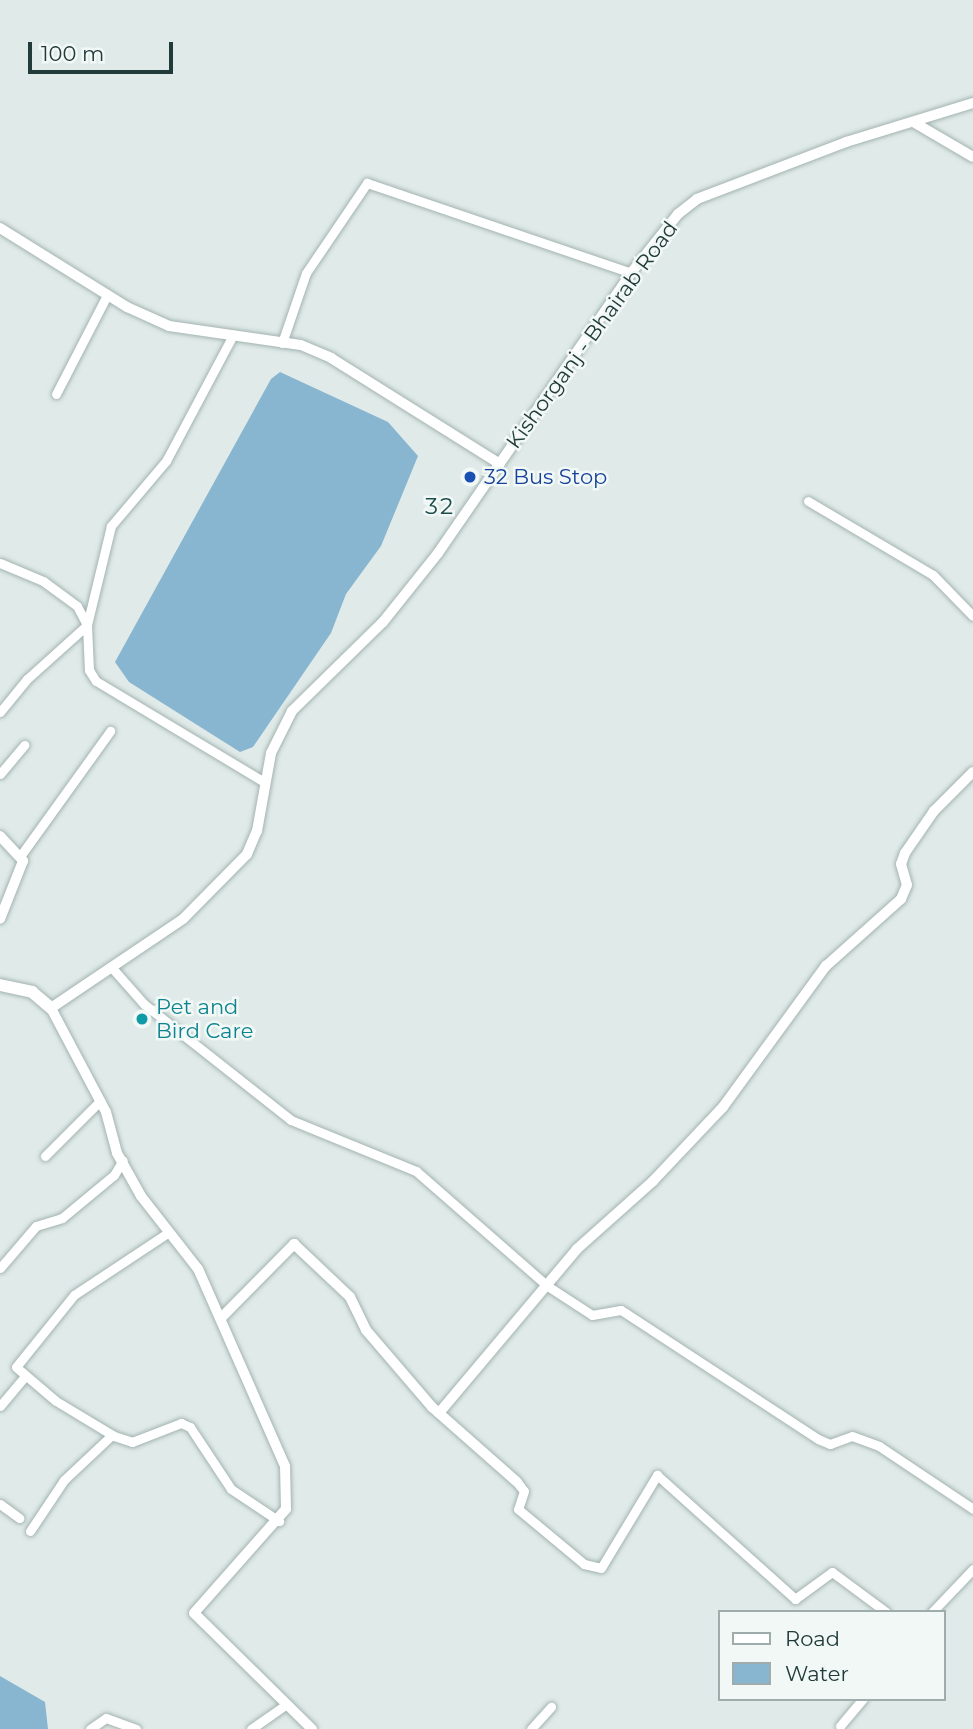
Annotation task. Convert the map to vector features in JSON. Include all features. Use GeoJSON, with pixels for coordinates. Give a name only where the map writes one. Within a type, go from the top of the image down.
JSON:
{"type":"FeatureCollection","features":[{"type":"Feature","properties":{"kind":"main road"},"geometry":{"type":"LineString","coordinates":[[0,985],[32,992],[51,1008]]}},
{"type":"Feature","properties":{"kind":"street","name":"Kishorganj - Bhairab Road"},"geometry":{"type":"LineString","coordinates":[[51,1008],[113,969],[207,900],[247,854],[257,831],[264,782],[275,742],[292,711],[383,622],[500,464],[631,273],[697,199],[846,142],[973,103]]}},
{"type":"Feature","properties":{"kind":"street"},"geometry":{"type":"LineString","coordinates":[[915,122],[973,157]]}},
{"type":"Feature","properties":{"kind":"street"},"geometry":{"type":"LineString","coordinates":[[282,343],[306,273],[367,183],[631,273]]}},
{"type":"Feature","properties":{"kind":"street"},"geometry":{"type":"LineString","coordinates":[[0,228],[107,295],[169,326],[301,345],[359,372],[500,464]]}},
{"type":"Feature","properties":{"kind":"street"},"geometry":{"type":"LineString","coordinates":[[56,394],[107,295]]}},
{"type":"Feature","properties":{"kind":"street"},"geometry":{"type":"LineString","coordinates":[[233,335],[166,461],[111,526],[87,625],[89,670],[96,681],[264,782]]}},
{"type":"Feature","properties":{"kind":"street"},"geometry":{"type":"LineString","coordinates":[[808,501],[933,575],[973,616]]}},
{"type":"Feature","properties":{"kind":"street"},"geometry":{"type":"LineString","coordinates":[[0,563],[43,581],[77,606],[87,625]]}},
{"type":"Feature","properties":{"kind":"street"},"geometry":{"type":"LineString","coordinates":[[0,712],[27,679],[87,625]]}},
{"type":"Feature","properties":{"kind":"street"},"geometry":{"type":"LineString","coordinates":[[0,919],[18,878],[21,855],[110,731]]}},
{"type":"Feature","properties":{"kind":"street"},"geometry":{"type":"LineString","coordinates":[[0,774],[24,745]]}},
{"type":"Feature","properties":{"kind":"street"},"geometry":{"type":"LineString","coordinates":[[439,1413],[546,1285],[605,1221],[690,1146],[818,975],[901,899],[907,885],[901,864],[905,853],[934,811],[973,772]]}},
{"type":"Feature","properties":{"kind":"street"},"geometry":{"type":"LineString","coordinates":[[0,836],[21,855]]}},
{"type":"Feature","properties":{"kind":"street"},"geometry":{"type":"LineString","coordinates":[[113,969],[144,1004],[291,1120],[416,1171],[546,1285],[594,1316],[621,1310],[818,1438],[830,1444],[852,1436],[879,1446],[973,1509]]}},
{"type":"Feature","properties":{"kind":"street"},"geometry":{"type":"LineString","coordinates":[[51,1008],[100,1101],[123,1160],[166,1234],[198,1269],[222,1317],[285,1466],[286,1509],[279,1521],[193,1610],[284,1707],[312,1729]]}},
{"type":"Feature","properties":{"kind":"street"},"geometry":{"type":"LineString","coordinates":[[45,1156],[100,1101]]}},
{"type":"Feature","properties":{"kind":"street"},"geometry":{"type":"LineString","coordinates":[[0,1268],[36,1226],[62,1218],[114,1175],[123,1160]]}},
{"type":"Feature","properties":{"kind":"street"},"geometry":{"type":"LineString","coordinates":[[166,1234],[74,1295],[16,1367],[24,1377],[112,1435],[132,1442],[181,1423],[190,1427],[231,1489],[279,1521]]}},
{"type":"Feature","properties":{"kind":"street"},"geometry":{"type":"LineString","coordinates":[[222,1317],[293,1244],[337,1282],[366,1330],[439,1413],[524,1491],[518,1509],[592,1567],[601,1567],[657,1475],[795,1599],[832,1572],[883,1610]]}},
{"type":"Feature","properties":{"kind":"street"},"geometry":{"type":"LineString","coordinates":[[0,1406],[24,1377]]}},
{"type":"Feature","properties":{"kind":"street"},"geometry":{"type":"LineString","coordinates":[[30,1531],[64,1480],[112,1435]]}},
{"type":"Feature","properties":{"kind":"street"},"geometry":{"type":"LineString","coordinates":[[0,1504],[19,1518]]}},
{"type":"Feature","properties":{"kind":"street"},"geometry":{"type":"LineString","coordinates":[[934,1610],[973,1569]]}},
{"type":"Feature","properties":{"kind":"street"},"geometry":{"type":"LineString","coordinates":[[840,1727],[861,1701]]}},
{"type":"Feature","properties":{"kind":"street"},"geometry":{"type":"LineString","coordinates":[[251,1729],[284,1707]]}},
{"type":"Feature","properties":{"kind":"street"},"geometry":{"type":"LineString","coordinates":[[531,1729],[551,1707]]}},
{"type":"Feature","properties":{"kind":"street"},"geometry":{"type":"LineString","coordinates":[[90,1729],[106,1718],[135,1729]]}},
{"type":"Feature","properties":{"kind":"water"},"geometry":{"type":"Polygon","coordinates":[[[280,372],[388,422],[418,456],[381,546],[346,594],[331,633],[253,747],[240,752],[129,682],[115,662],[271,379],[280,372]]]}},
{"type":"Feature","properties":{"kind":"water"},"geometry":{"type":"Polygon","coordinates":[[[0,1676],[45,1702],[48,1729],[0,1729],[0,1676]]]}},
{"type":"Feature","properties":{"kind":"place","name":"32 Bus Stop"},"geometry":{"type":"Point","coordinates":[470,477]}},
{"type":"Feature","properties":{"kind":"place","name":"Pet and Bird Care"},"geometry":{"type":"Point","coordinates":[142,1019]}},
{"type":"Feature","properties":{"kind":"district","name":"32"},"geometry":{"type":"Point","coordinates":[440,506]}}]}
